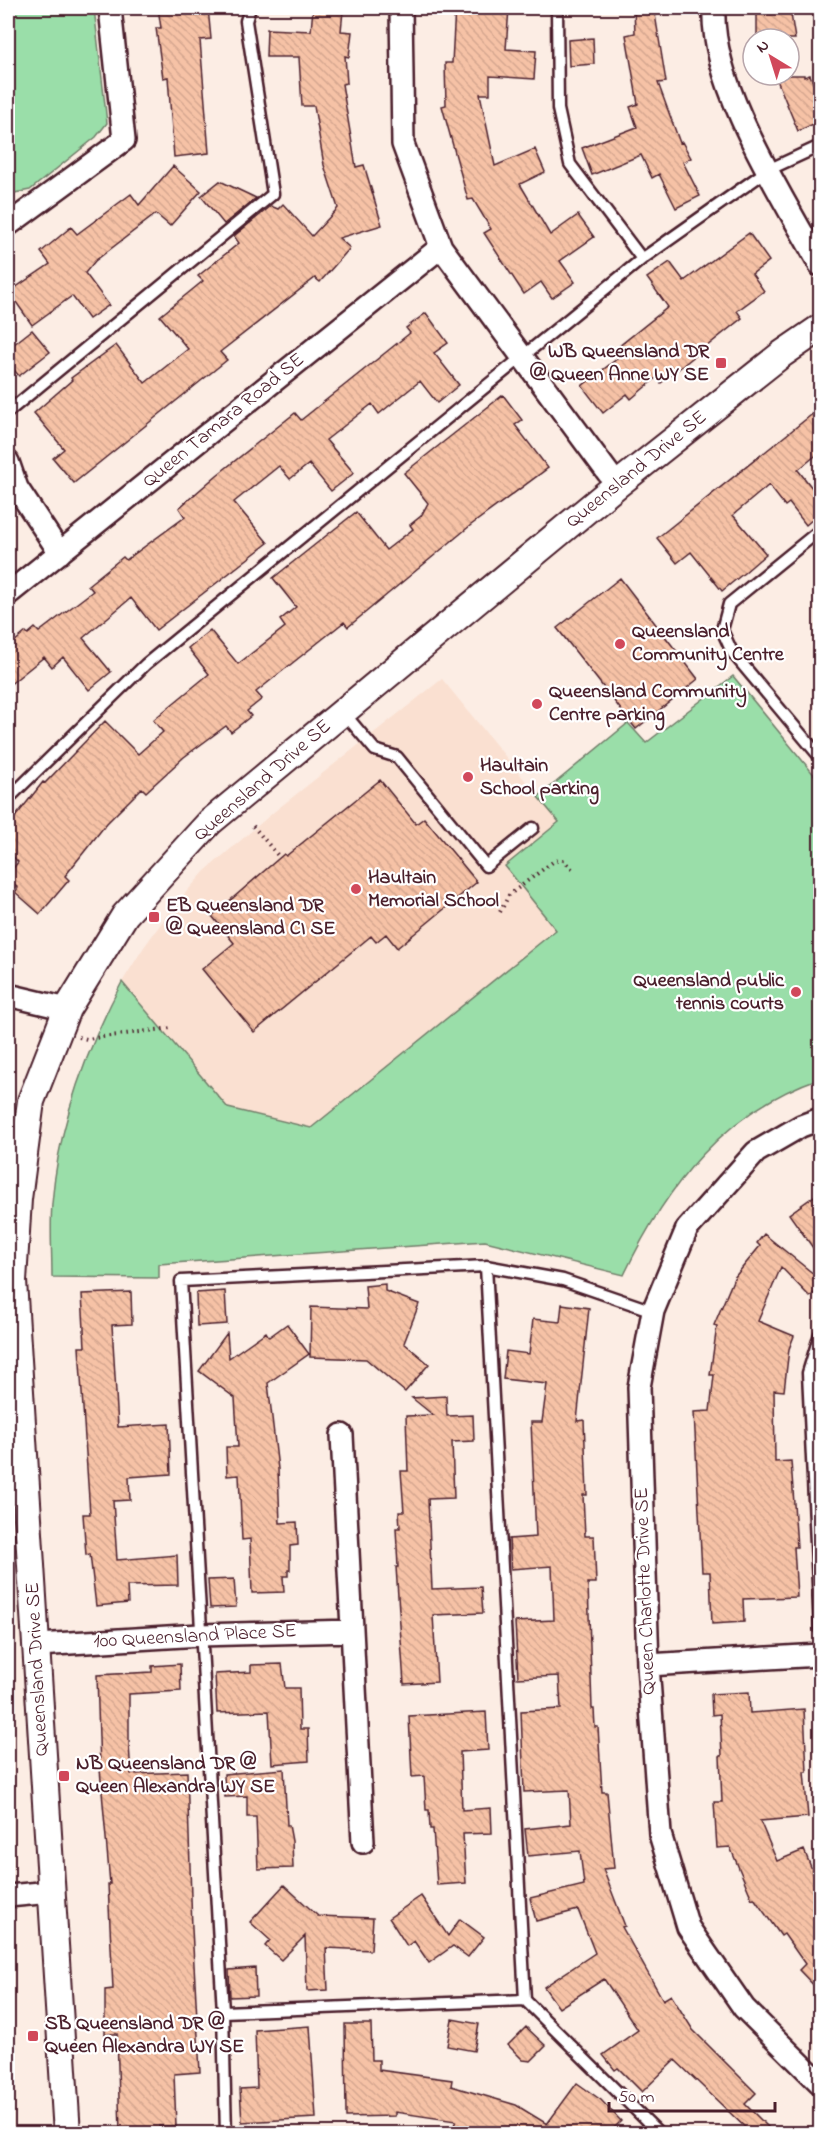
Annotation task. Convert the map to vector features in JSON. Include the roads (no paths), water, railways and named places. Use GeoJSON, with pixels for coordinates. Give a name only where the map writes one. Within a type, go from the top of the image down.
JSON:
{"type":"FeatureCollection","features":[{"type":"Feature","properties":{"kind":"street"},"geometry":{"type":"LineString","coordinates":[[8,225],[124,140],[110,8]]}},
{"type":"Feature","properties":{"kind":"street"},"geometry":{"type":"LineString","coordinates":[[401,8],[403,144],[441,247],[617,485]]}},
{"type":"Feature","properties":{"kind":"street"},"geometry":{"type":"LineString","coordinates":[[714,8],[713,24],[729,91],[768,170],[820,266]]}},
{"type":"Feature","properties":{"kind":"street","name":"Queen Tamara Road SE"},"geometry":{"type":"LineString","coordinates":[[8,594],[441,247]]}},
{"type":"Feature","properties":{"kind":"street","name":"Queensland Drive SE"},"geometry":{"type":"LineString","coordinates":[[67,2133],[38,1645],[10,1281],[31,1101],[63,1020],[125,915],[210,822],[617,485],[782,354],[820,328]]}},
{"type":"Feature","properties":{"kind":"street"},"geometry":{"type":"LineString","coordinates":[[8,462],[17,488],[60,553]]}},
{"type":"Feature","properties":{"kind":"street"},"geometry":{"type":"LineString","coordinates":[[8,995],[63,1020]]}},
{"type":"Feature","properties":{"kind":"street","name":"Queen Charlotte Drive SE"},"geometry":{"type":"LineString","coordinates":[[820,1119],[801,1126],[756,1152],[687,1229],[653,1311],[639,1387],[648,1665],[660,1834],[688,1927],[744,2008],[820,2083]]}},
{"type":"Feature","properties":{"kind":"street"},"geometry":{"type":"LineString","coordinates":[[342,1436],[363,1842]]}},
{"type":"Feature","properties":{"kind":"street","name":"100 Queensland Place SE"},"geometry":{"type":"LineString","coordinates":[[38,1645],[200,1635],[352,1631]]}},
{"type":"Feature","properties":{"kind":"street"},"geometry":{"type":"LineString","coordinates":[[648,1665],[820,1655]]}},
{"type":"Feature","properties":{"kind":"street"},"geometry":{"type":"LineString","coordinates":[[8,1896],[51,1892]]}},
{"type":"Feature","properties":{"kind":"lane"},"geometry":{"type":"LineString","coordinates":[[8,412],[273,194],[246,21],[250,8]]}},
{"type":"Feature","properties":{"kind":"lane"},"geometry":{"type":"LineString","coordinates":[[557,8],[558,109],[570,164],[642,259]]}},
{"type":"Feature","properties":{"kind":"lane"},"geometry":{"type":"LineString","coordinates":[[8,800],[146,664],[642,259],[768,170],[820,146]]}},
{"type":"Feature","properties":{"kind":"lane"},"geometry":{"type":"LineString","coordinates":[[820,530],[729,604],[722,630],[732,652],[820,757]]}},
{"type":"Feature","properties":{"kind":"lane"},"geometry":{"type":"LineString","coordinates":[[343,712],[375,750],[397,757],[486,866],[532,828]]}},
{"type":"Feature","properties":{"kind":"lane"},"geometry":{"type":"LineString","coordinates":[[226,2133],[224,2013],[181,1281],[486,1266],[563,1280],[653,1311]]}},
{"type":"Feature","properties":{"kind":"lane"},"geometry":{"type":"LineString","coordinates":[[486,1266],[525,2000],[660,2133]]}},
{"type":"Feature","properties":{"kind":"lane"},"geometry":{"type":"LineString","coordinates":[[820,1334],[808,1373],[820,1629]]}},
{"type":"Feature","properties":{"kind":"lane"},"geometry":{"type":"LineString","coordinates":[[224,2013],[525,2000]]}},
{"type":"Feature","properties":{"kind":"place","name":"WB Queensland DR @ Queen Anne WY SE"},"geometry":{"type":"Point","coordinates":[721,363]}},
{"type":"Feature","properties":{"kind":"place","name":"Queensland Community Centre"},"geometry":{"type":"Point","coordinates":[620,644]}},
{"type":"Feature","properties":{"kind":"place","name":"Queensland Community Centre parking"},"geometry":{"type":"Point","coordinates":[537,704]}},
{"type":"Feature","properties":{"kind":"place","name":"Haultain School parking"},"geometry":{"type":"Point","coordinates":[468,777]}},
{"type":"Feature","properties":{"kind":"place","name":"Haultain Memorial School"},"geometry":{"type":"Point","coordinates":[356,889]}},
{"type":"Feature","properties":{"kind":"place","name":"EB Queensland DR @ Queensland CI SE"},"geometry":{"type":"Point","coordinates":[154,917]}},
{"type":"Feature","properties":{"kind":"place","name":"Queensland public tennis courts"},"geometry":{"type":"Point","coordinates":[796,992]}},
{"type":"Feature","properties":{"kind":"place","name":"NB Queensland DR @ Queen Alexandra WY SE"},"geometry":{"type":"Point","coordinates":[64,1776]}},
{"type":"Feature","properties":{"kind":"place","name":"SB Queensland DR @ Queen Alexandra WY SE"},"geometry":{"type":"Point","coordinates":[33,2036]}}]}
